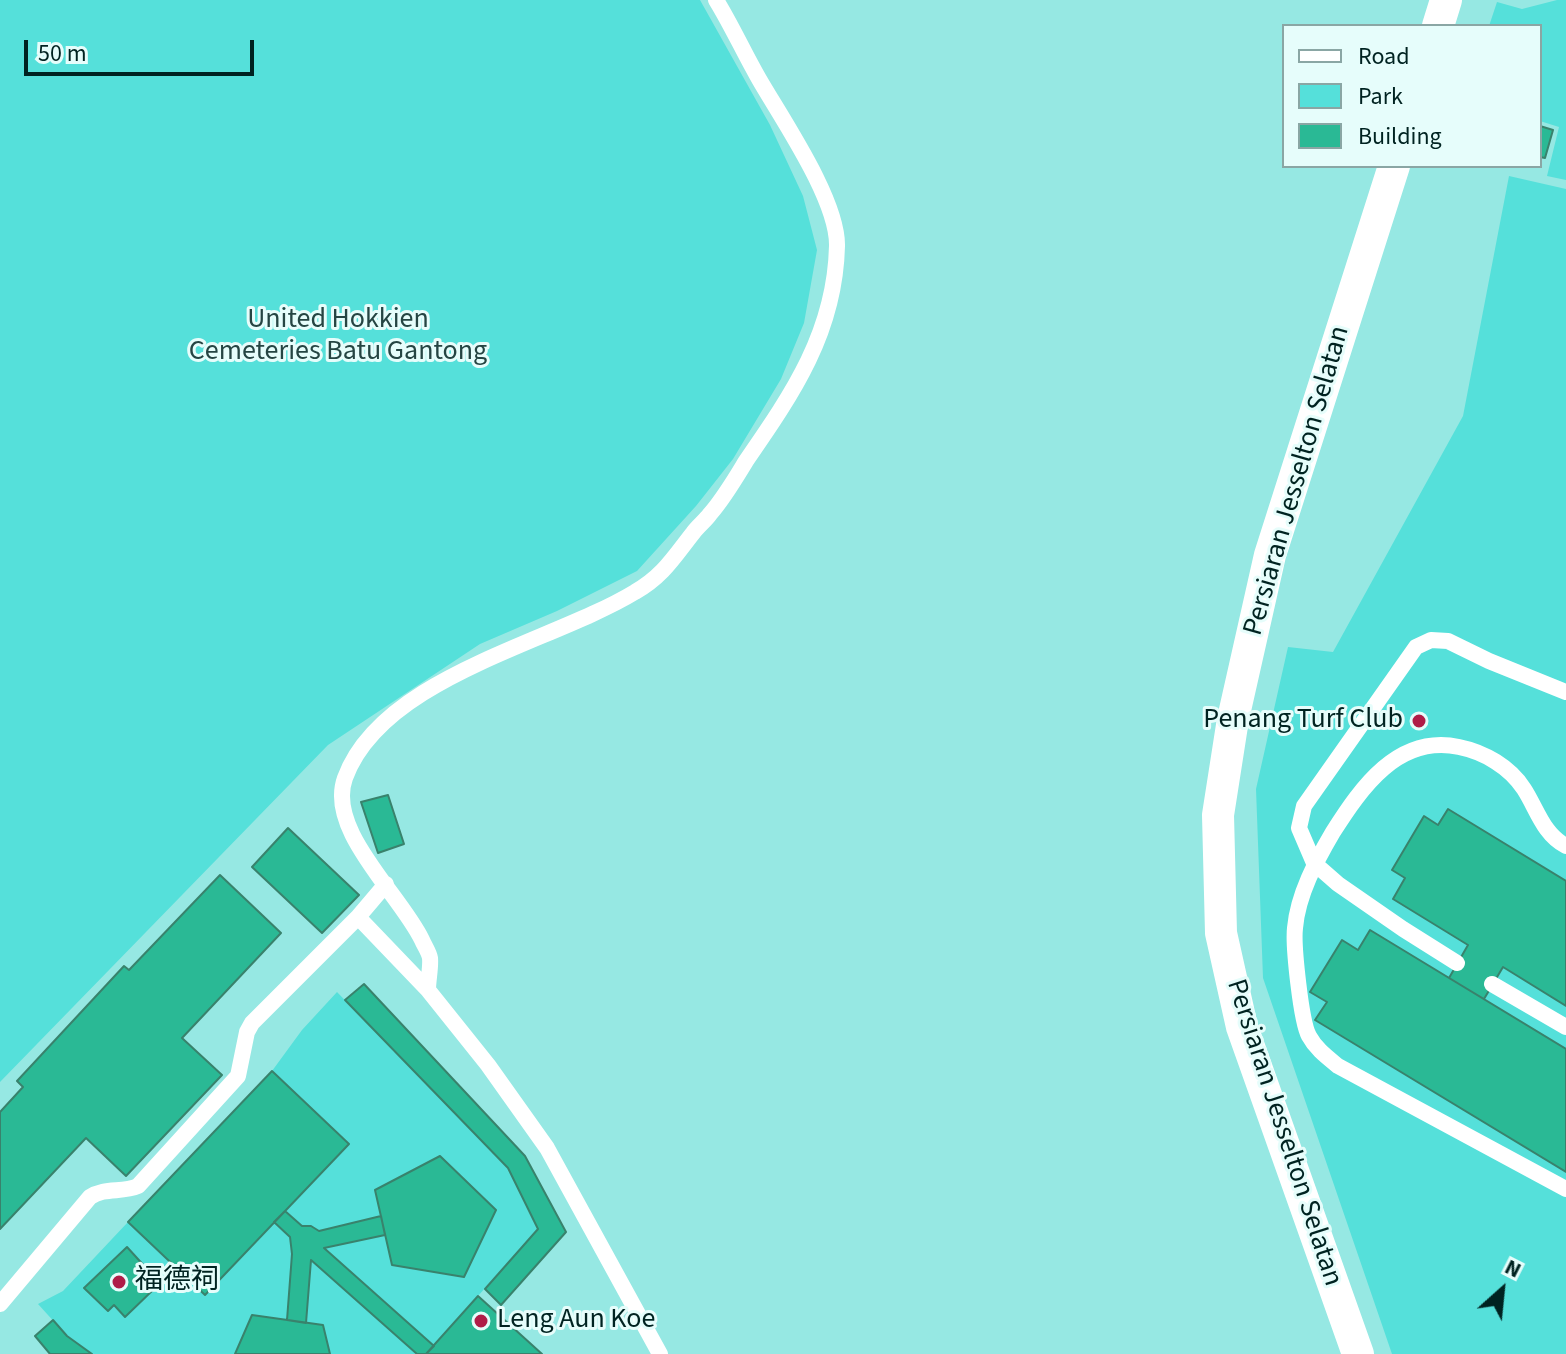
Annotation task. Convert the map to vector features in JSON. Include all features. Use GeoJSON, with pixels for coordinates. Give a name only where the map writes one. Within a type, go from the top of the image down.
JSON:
{"type":"FeatureCollection","features":[{"type":"Feature","properties":{"kind":"street"},"geometry":{"type":"LineString","coordinates":[[1439,24],[1446,0]]}},
{"type":"Feature","properties":{"kind":"street","name":"Persiaran Jesselton Selatan"},"geometry":{"type":"LineString","coordinates":[[1358,1354],[1242,1027],[1221,933],[1218,815],[1233,719],[1270,555],[1393,168]]}},
{"type":"Feature","properties":{"kind":"lane"},"geometry":{"type":"LineString","coordinates":[[428,990],[430,957],[414,923],[348,827],[341,805],[344,782],[354,758],[375,731],[452,675],[580,620],[635,592],[665,571],[711,513],[763,437],[810,362],[820,338],[837,244],[831,217],[820,186],[716,0]]}},
{"type":"Feature","properties":{"kind":"lane"},"geometry":{"type":"LineString","coordinates":[[1457,963],[1338,884],[1314,863],[1299,828],[1304,806],[1416,647],[1431,640],[1448,641],[1566,692]]}},
{"type":"Feature","properties":{"kind":"lane"},"geometry":{"type":"LineString","coordinates":[[1566,846],[1549,833],[1514,776],[1482,754],[1436,744],[1410,751],[1381,770],[1358,792],[1314,863],[1295,927],[1307,1032],[1318,1050],[1338,1066],[1566,1189]]}},
{"type":"Feature","properties":{"kind":"lane"},"geometry":{"type":"LineString","coordinates":[[0,1304],[90,1197],[98,1191],[138,1186],[238,1076],[247,1032],[252,1023],[358,917],[386,884]]}},
{"type":"Feature","properties":{"kind":"lane"},"geometry":{"type":"LineString","coordinates":[[358,917],[428,990],[488,1065],[547,1148],[660,1354]]}},
{"type":"Feature","properties":{"kind":"lane"},"geometry":{"type":"LineString","coordinates":[[1492,984],[1566,1027]]}},
{"type":"Feature","properties":{"kind":"green space","name":"United Hokkien Cemeteries Batu Gantong"},"geometry":{"type":"Polygon","coordinates":[[[0,0],[700,0],[770,125],[803,196],[817,250],[804,323],[781,379],[733,459],[696,506],[637,571],[557,611],[480,644],[328,745],[0,1082],[0,0]]]}},
{"type":"Feature","properties":{"kind":"green space"},"geometry":{"type":"Polygon","coordinates":[[[1566,0],[1566,180],[1547,176],[1559,127],[1542,122],[1542,24],[1490,24],[1497,2],[1522,9],[1566,0]]]}},
{"type":"Feature","properties":{"kind":"green space","name":"Penang Turf Club"},"geometry":{"type":"Polygon","coordinates":[[[1509,176],[1566,189],[1566,1354],[1392,1354],[1263,978],[1256,789],[1288,647],[1333,652],[1463,416],[1509,176]]]}},
{"type":"Feature","properties":{"kind":"green space"},"geometry":{"type":"Polygon","coordinates":[[[337,992],[508,1168],[538,1229],[426,1354],[92,1354],[67,1336],[38,1304],[63,1291],[128,1222],[205,1294],[349,1144],[272,1071],[302,1030],[337,992]]]}},
{"type":"Feature","properties":{"kind":"building"},"geometry":{"type":"Polygon","coordinates":[[[1542,127],[1553,130],[1545,158],[1542,157],[1542,127]]]}},
{"type":"Feature","properties":{"kind":"building"},"geometry":{"type":"Polygon","coordinates":[[[388,795],[404,844],[378,853],[361,802],[388,795]]]}},
{"type":"Feature","properties":{"kind":"building"},"geometry":{"type":"Polygon","coordinates":[[[1448,809],[1566,881],[1566,1006],[1503,967],[1484,999],[1449,978],[1468,945],[1393,899],[1405,878],[1392,870],[1424,816],[1438,825],[1448,809]]]}},
{"type":"Feature","properties":{"kind":"building"},"geometry":{"type":"Polygon","coordinates":[[[288,828],[359,895],[322,933],[252,867],[288,828]]]}},
{"type":"Feature","properties":{"kind":"building"},"geometry":{"type":"Polygon","coordinates":[[[220,875],[281,933],[182,1038],[222,1075],[126,1176],[86,1138],[0,1229],[0,1112],[23,1087],[17,1081],[124,966],[129,970],[220,875]]]}},
{"type":"Feature","properties":{"kind":"building"},"geometry":{"type":"Polygon","coordinates":[[[1370,930],[1566,1049],[1566,1172],[1315,1020],[1327,1002],[1310,992],[1342,940],[1358,950],[1370,930]]]}},
{"type":"Feature","properties":{"kind":"building"},"geometry":{"type":"Polygon","coordinates":[[[364,984],[525,1156],[566,1232],[501,1305],[485,1289],[538,1229],[508,1168],[345,1000],[364,984]]]}},
{"type":"Feature","properties":{"kind":"building"},"geometry":{"type":"Polygon","coordinates":[[[272,1071],[349,1144],[205,1295],[128,1222],[272,1071]]]}},
{"type":"Feature","properties":{"kind":"building"},"geometry":{"type":"Polygon","coordinates":[[[440,1156],[496,1210],[464,1277],[392,1265],[375,1190],[440,1156]]]}},
{"type":"Feature","properties":{"kind":"building"},"geometry":{"type":"Polygon","coordinates":[[[285,1211],[302,1226],[311,1226],[319,1231],[381,1216],[385,1235],[324,1248],[434,1346],[426,1354],[417,1354],[311,1260],[306,1323],[287,1320],[292,1254],[290,1237],[274,1222],[285,1211]]]}},
{"type":"Feature","properties":{"kind":"building","name":"福德祠"},"geometry":{"type":"Polygon","coordinates":[[[127,1247],[147,1269],[140,1275],[154,1289],[125,1317],[114,1305],[108,1311],[84,1288],[127,1247]]]}},
{"type":"Feature","properties":{"kind":"building","name":"Leng Aun Koe"},"geometry":{"type":"Polygon","coordinates":[[[478,1296],[542,1354],[426,1354],[478,1296]]]}},
{"type":"Feature","properties":{"kind":"building"},"geometry":{"type":"Polygon","coordinates":[[[252,1315],[323,1325],[330,1354],[235,1354],[252,1315]]]}},
{"type":"Feature","properties":{"kind":"building"},"geometry":{"type":"Polygon","coordinates":[[[53,1320],[67,1336],[92,1354],[50,1354],[35,1336],[53,1320]]]}},
{"type":"Feature","properties":{"kind":"place","name":"Penang Turf Club"},"geometry":{"type":"Point","coordinates":[1419,721]}},
{"type":"Feature","properties":{"kind":"place","name":"福德祠"},"geometry":{"type":"Point","coordinates":[119,1282]}},
{"type":"Feature","properties":{"kind":"place","name":"Leng Aun Koe"},"geometry":{"type":"Point","coordinates":[481,1321]}}]}
